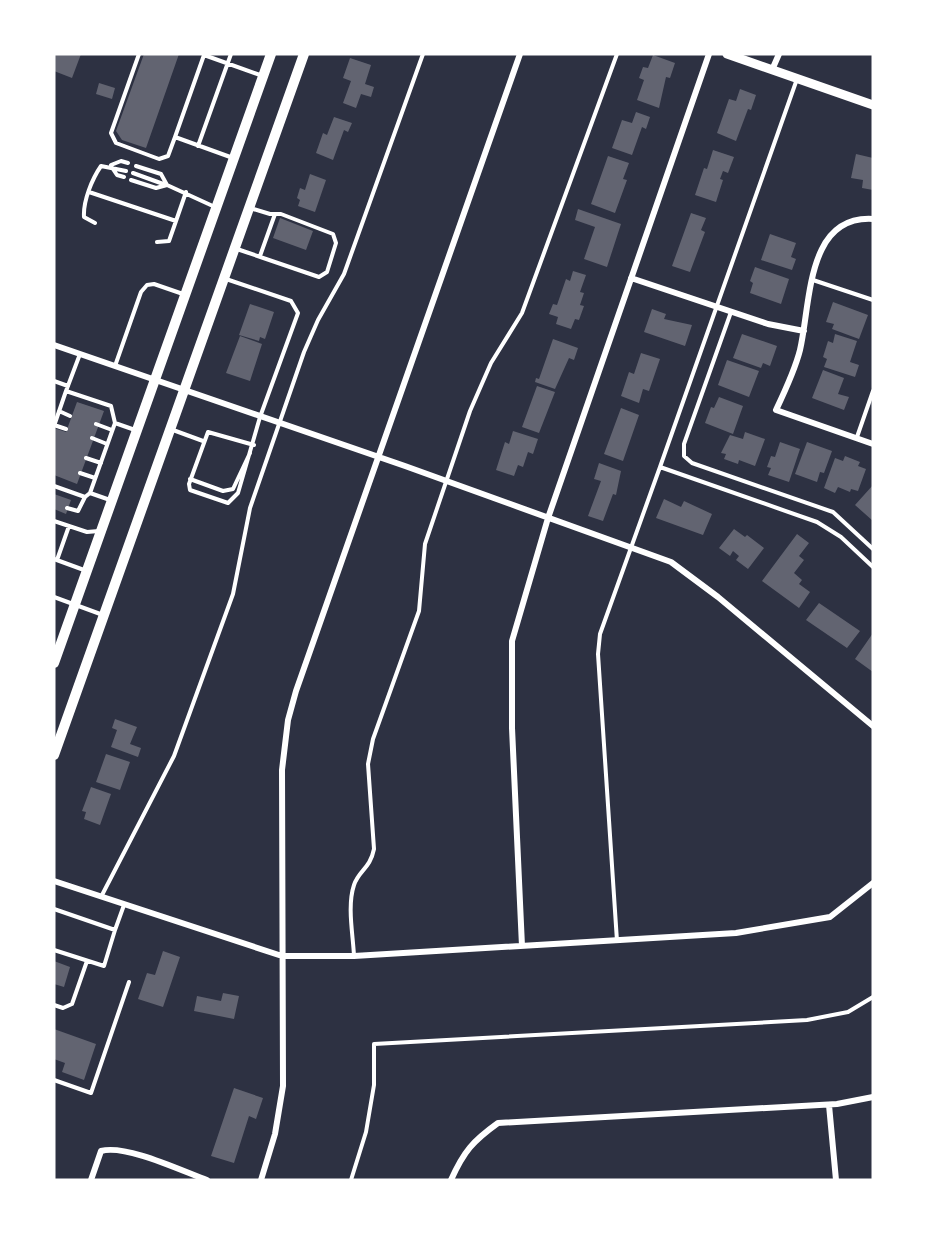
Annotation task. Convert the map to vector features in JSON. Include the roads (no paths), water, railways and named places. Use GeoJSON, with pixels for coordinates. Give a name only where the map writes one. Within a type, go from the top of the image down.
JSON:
{"type":"FeatureCollection","features":[{"type":"Feature","properties":{"kind":"main road"},"geometry":{"type":"LineString","coordinates":[[54,663],[56,651],[271,54]]}},
{"type":"Feature","properties":{"kind":"main road"},"geometry":{"type":"LineString","coordinates":[[54,755],[303,54]]}},
{"type":"Feature","properties":{"kind":"main road"},"geometry":{"type":"LineString","coordinates":[[727,54],[873,105]]}},
{"type":"Feature","properties":{"kind":"street"},"geometry":{"type":"LineString","coordinates":[[261,1180],[275,1134],[283,1086],[282,770],[288,720],[520,54]]}},
{"type":"Feature","properties":{"kind":"street"},"geometry":{"type":"LineString","coordinates":[[522,946],[512,728],[512,641],[548,518],[709,54]]}},
{"type":"Feature","properties":{"kind":"street"},"geometry":{"type":"LineString","coordinates":[[772,70],[778,54]]}},
{"type":"Feature","properties":{"kind":"street"},"geometry":{"type":"LineString","coordinates":[[873,219],[861,218],[843,224],[831,232],[824,244],[813,280],[800,351],[776,410],[873,444]]}},
{"type":"Feature","properties":{"kind":"street"},"geometry":{"type":"LineString","coordinates":[[631,278],[768,324],[804,331]]}},
{"type":"Feature","properties":{"kind":"street"},"geometry":{"type":"LineString","coordinates":[[54,345],[378,457],[671,562],[685,571],[873,726]]}},
{"type":"Feature","properties":{"kind":"street"},"geometry":{"type":"LineString","coordinates":[[54,882],[282,956],[354,956],[736,933],[830,917],[873,883]]}},
{"type":"Feature","properties":{"kind":"street"},"geometry":{"type":"LineString","coordinates":[[451,1180],[461,1156],[472,1142],[498,1123],[829,1105],[873,1097]]}},
{"type":"Feature","properties":{"kind":"street"},"geometry":{"type":"LineString","coordinates":[[829,1105],[836,1180]]}},
{"type":"Feature","properties":{"kind":"street"},"geometry":{"type":"LineString","coordinates":[[91,1180],[101,1151],[109,1149],[137,1155],[207,1180]]}},
{"type":"Feature","properties":{"kind":"lane"},"geometry":{"type":"LineString","coordinates":[[139,54],[111,133],[116,143],[159,159],[168,156],[204,54],[263,76]]}},
{"type":"Feature","properties":{"kind":"lane"},"geometry":{"type":"LineString","coordinates":[[198,146],[231,54]]}},
{"type":"Feature","properties":{"kind":"lane"},"geometry":{"type":"LineString","coordinates":[[101,897],[174,756],[233,594],[250,508],[280,423],[318,320],[344,274],[423,54]]}},
{"type":"Feature","properties":{"kind":"lane"},"geometry":{"type":"LineString","coordinates":[[354,956],[351,895],[355,882],[372,862],[374,849],[368,764],[373,739],[419,611],[425,544],[444,481],[491,363],[522,313],[617,54]]}},
{"type":"Feature","properties":{"kind":"lane"},"geometry":{"type":"LineString","coordinates":[[617,940],[598,654],[600,634],[797,78]]}},
{"type":"Feature","properties":{"kind":"lane"},"geometry":{"type":"LineString","coordinates":[[175,137],[233,159]]}},
{"type":"Feature","properties":{"kind":"lane"},"geometry":{"type":"LineString","coordinates":[[111,166],[121,161],[128,163]]}},
{"type":"Feature","properties":{"kind":"lane"},"geometry":{"type":"LineString","coordinates":[[95,223],[84,217],[89,192],[101,166],[111,166],[126,171]]}},
{"type":"Feature","properties":{"kind":"lane"},"geometry":{"type":"LineString","coordinates":[[111,166],[117,175],[124,177]]}},
{"type":"Feature","properties":{"kind":"lane"},"geometry":{"type":"LineString","coordinates":[[136,166],[160,174],[167,185]]}},
{"type":"Feature","properties":{"kind":"lane"},"geometry":{"type":"LineString","coordinates":[[133,173],[186,192],[196,201],[215,207]]}},
{"type":"Feature","properties":{"kind":"lane"},"geometry":{"type":"LineString","coordinates":[[131,180],[156,188],[167,185]]}},
{"type":"Feature","properties":{"kind":"lane"},"geometry":{"type":"LineString","coordinates":[[89,192],[176,221]]}},
{"type":"Feature","properties":{"kind":"lane"},"geometry":{"type":"LineString","coordinates":[[157,242],[169,241],[186,192]]}},
{"type":"Feature","properties":{"kind":"lane"},"geometry":{"type":"LineString","coordinates":[[235,248],[319,277],[327,272],[336,243],[333,234],[275,214],[249,208]]}},
{"type":"Feature","properties":{"kind":"lane"},"geometry":{"type":"LineString","coordinates":[[260,256],[275,214]]}},
{"type":"Feature","properties":{"kind":"lane"},"geometry":{"type":"LineString","coordinates":[[224,279],[291,301],[298,313],[260,417],[254,445],[238,493],[228,503],[193,492],[189,487],[208,432],[254,445]]}},
{"type":"Feature","properties":{"kind":"lane"},"geometry":{"type":"LineString","coordinates":[[813,280],[873,300]]}},
{"type":"Feature","properties":{"kind":"lane"},"geometry":{"type":"LineString","coordinates":[[115,366],[141,292],[147,285],[154,284],[184,294]]}},
{"type":"Feature","properties":{"kind":"lane"},"geometry":{"type":"LineString","coordinates":[[731,312],[684,444],[684,456],[692,463],[833,512],[873,549]]}},
{"type":"Feature","properties":{"kind":"lane"},"geometry":{"type":"LineString","coordinates":[[66,429],[54,426],[80,354]]}},
{"type":"Feature","properties":{"kind":"lane"},"geometry":{"type":"LineString","coordinates":[[54,381],[111,406],[115,423],[90,493],[85,497],[78,511],[67,508]]}},
{"type":"Feature","properties":{"kind":"lane"},"geometry":{"type":"LineString","coordinates":[[857,437],[873,391]]}},
{"type":"Feature","properties":{"kind":"lane"},"geometry":{"type":"LineString","coordinates":[[59,411],[70,416]]}},
{"type":"Feature","properties":{"kind":"lane"},"geometry":{"type":"LineString","coordinates":[[115,423],[136,430]]}},
{"type":"Feature","properties":{"kind":"lane"},"geometry":{"type":"LineString","coordinates":[[96,424],[112,430]]}},
{"type":"Feature","properties":{"kind":"lane"},"geometry":{"type":"LineString","coordinates":[[170,429],[203,441]]}},
{"type":"Feature","properties":{"kind":"lane"},"geometry":{"type":"LineString","coordinates":[[92,438],[107,444]]}},
{"type":"Feature","properties":{"kind":"lane"},"geometry":{"type":"LineString","coordinates":[[190,479],[223,491],[233,489],[247,456],[252,451]]}},
{"type":"Feature","properties":{"kind":"lane"},"geometry":{"type":"LineString","coordinates":[[86,458],[101,463]]}},
{"type":"Feature","properties":{"kind":"lane"},"geometry":{"type":"LineString","coordinates":[[660,467],[817,522],[841,537],[873,567]]}},
{"type":"Feature","properties":{"kind":"lane"},"geometry":{"type":"LineString","coordinates":[[80,472],[95,478]]}},
{"type":"Feature","properties":{"kind":"lane"},"geometry":{"type":"LineString","coordinates":[[54,486],[85,497]]}},
{"type":"Feature","properties":{"kind":"lane"},"geometry":{"type":"LineString","coordinates":[[90,493],[111,500]]}},
{"type":"Feature","properties":{"kind":"lane"},"geometry":{"type":"LineString","coordinates":[[54,521],[87,532],[100,531]]}},
{"type":"Feature","properties":{"kind":"lane"},"geometry":{"type":"LineString","coordinates":[[69,526],[55,560],[86,570]]}},
{"type":"Feature","properties":{"kind":"lane"},"geometry":{"type":"LineString","coordinates":[[54,597],[103,615]]}},
{"type":"Feature","properties":{"kind":"lane"},"geometry":{"type":"LineString","coordinates":[[54,950],[104,966],[124,904]]}},
{"type":"Feature","properties":{"kind":"lane"},"geometry":{"type":"LineString","coordinates":[[54,909],[115,930]]}},
{"type":"Feature","properties":{"kind":"lane"},"geometry":{"type":"LineString","coordinates":[[54,1005],[63,1008],[72,1004],[87,961]]}},
{"type":"Feature","properties":{"kind":"lane"},"geometry":{"type":"LineString","coordinates":[[54,1080],[91,1093],[129,982]]}},
{"type":"Feature","properties":{"kind":"lane"},"geometry":{"type":"LineString","coordinates":[[351,1180],[366,1132],[374,1084],[374,1044],[807,1020],[848,1012],[873,997]]}}]}
